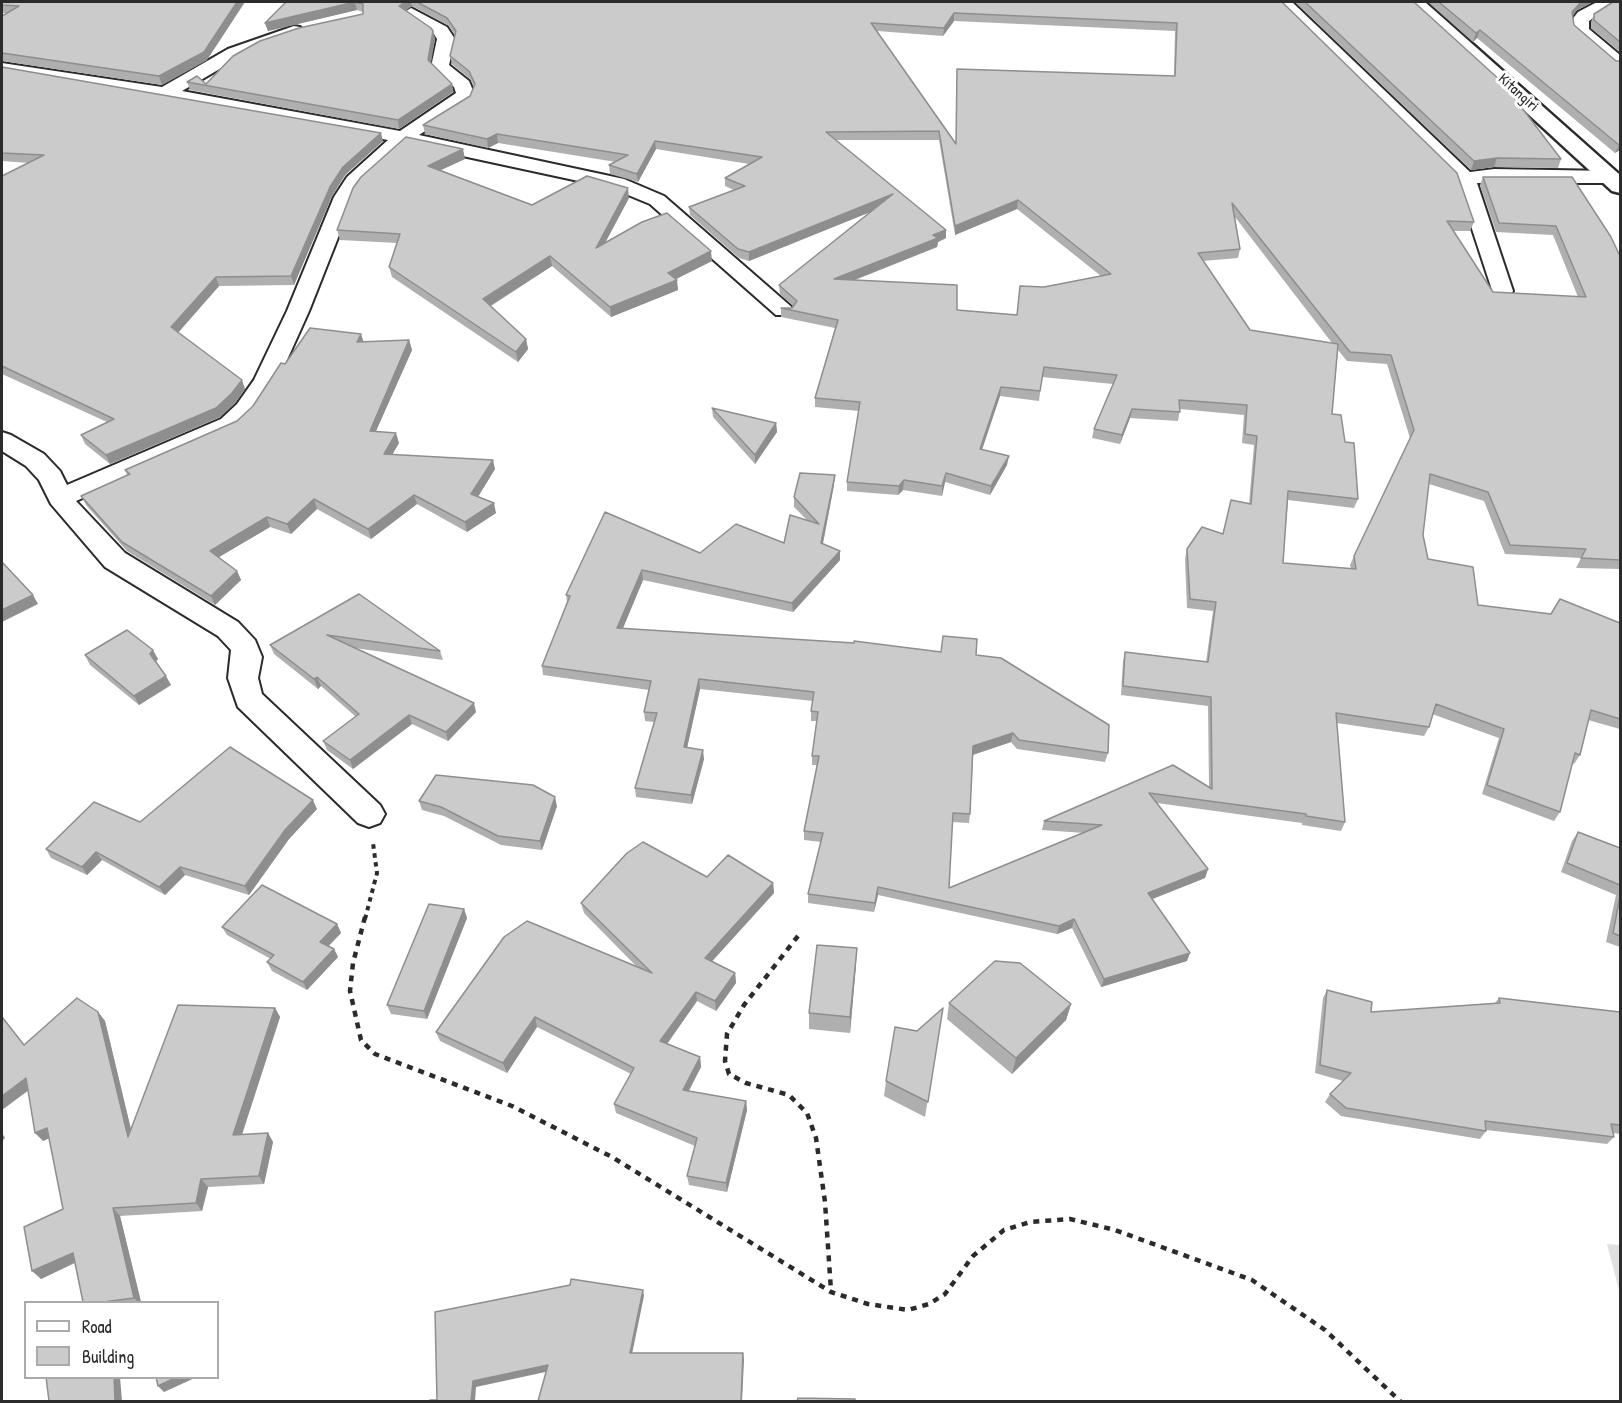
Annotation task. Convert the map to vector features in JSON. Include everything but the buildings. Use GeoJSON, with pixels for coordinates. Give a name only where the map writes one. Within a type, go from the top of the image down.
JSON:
{"type":"FeatureCollection","features":[{"type":"Feature","properties":{"kind":"main road","name":"Kitangiri"},"geometry":{"type":"LineString","coordinates":[[1423,3],[1616,181]]}},
{"type":"Feature","properties":{"kind":"street"},"geometry":{"type":"LineString","coordinates":[[1283,2],[1465,178],[1502,291]]}},
{"type":"Feature","properties":{"kind":"street"},"geometry":{"type":"LineString","coordinates":[[1608,2],[1584,16],[1580,21],[1581,31],[1620,63]]}},
{"type":"Feature","properties":{"kind":"street"},"geometry":{"type":"LineString","coordinates":[[60,498],[230,424],[246,409],[266,380],[344,197],[354,181],[403,137],[463,98],[465,93],[463,86],[440,67],[446,39],[441,31],[411,13]]}},
{"type":"Feature","properties":{"kind":"street"},"geometry":{"type":"LineString","coordinates":[[165,93],[255,43],[307,28]]}},
{"type":"Feature","properties":{"kind":"street"},"geometry":{"type":"LineString","coordinates":[[2,68],[165,93],[403,137],[607,180],[639,190],[676,214],[784,310]]}},
{"type":"Feature","properties":{"kind":"street"},"geometry":{"type":"LineString","coordinates":[[1465,178],[1494,176],[1616,181]]}},
{"type":"Feature","properties":{"kind":"street"},"geometry":{"type":"LineString","coordinates":[[2,440],[35,460],[51,477],[60,498],[115,560],[228,629],[245,647],[247,657],[243,678],[249,699],[369,814]]}},
{"type":"Feature","properties":{"kind":"path"},"geometry":{"type":"LineString","coordinates":[[369,814],[377,873],[353,963],[350,990],[361,1040],[375,1054],[512,1106],[612,1157],[657,1187],[831,1292],[868,1304],[908,1310],[928,1304],[945,1294],[973,1256],[1004,1230],[1030,1222],[1070,1219],[1126,1234],[1252,1280],[1324,1330],[1401,1401]]}},
{"type":"Feature","properties":{"kind":"path"},"geometry":{"type":"LineString","coordinates":[[798,936],[744,1005],[727,1034],[725,1061],[729,1074],[746,1083],[789,1095],[807,1113],[816,1138],[825,1202],[831,1292]]}},
{"type":"Feature","properties":{"kind":"shaded area"},"geometry":{"type":"Polygon","coordinates":[[[1607,1244],[1620,1245],[1620,1294],[1607,1244]]]}}]}
